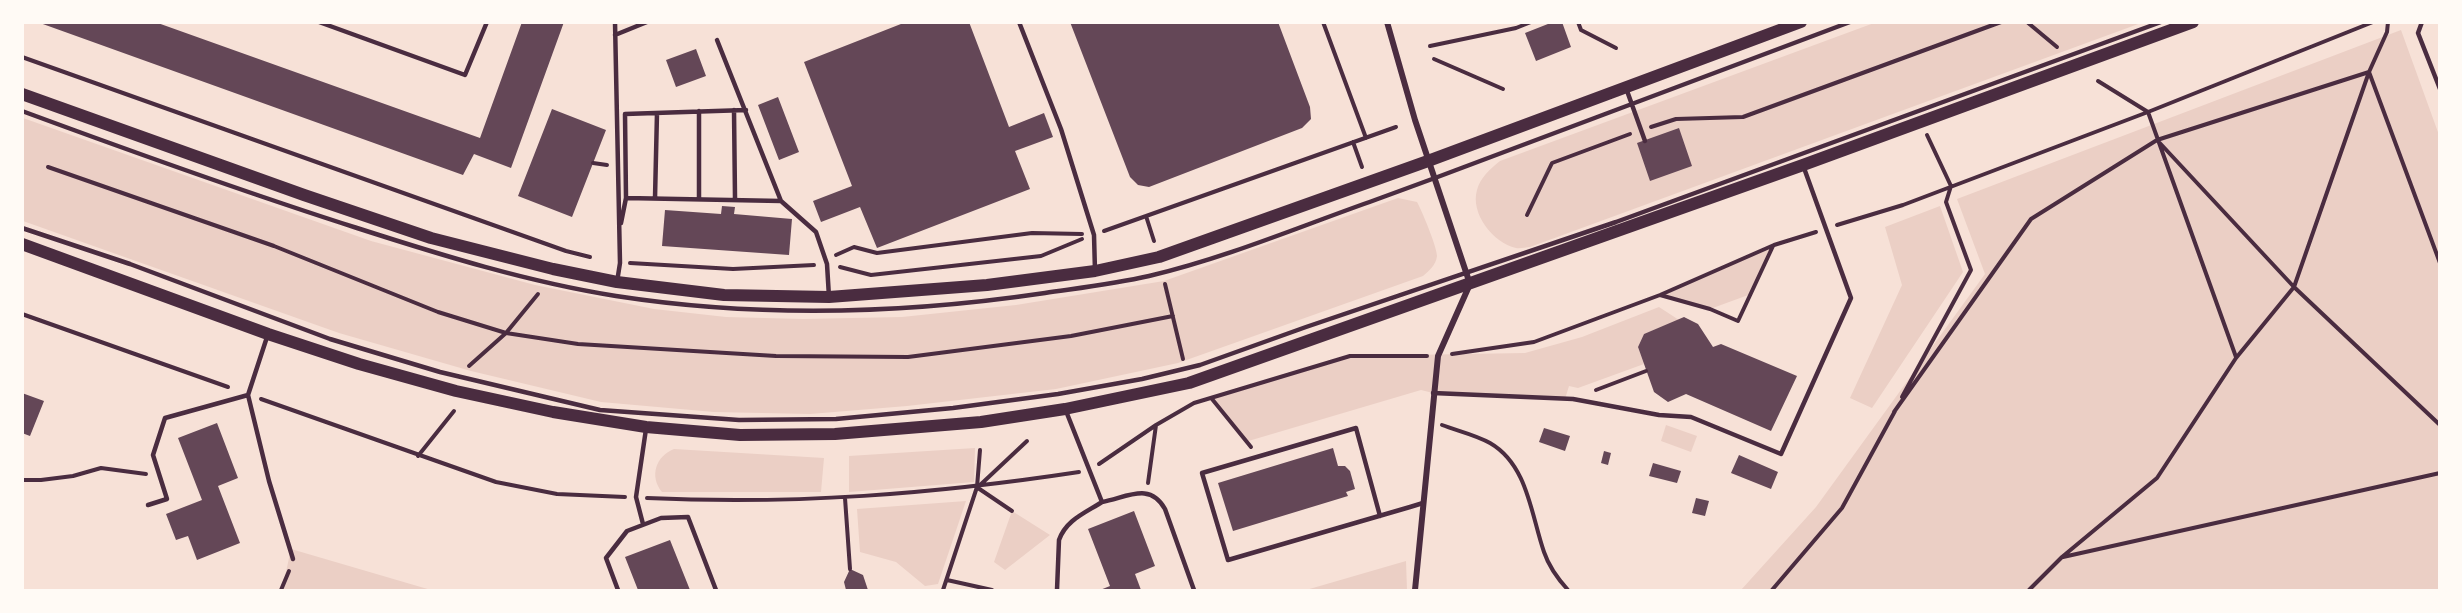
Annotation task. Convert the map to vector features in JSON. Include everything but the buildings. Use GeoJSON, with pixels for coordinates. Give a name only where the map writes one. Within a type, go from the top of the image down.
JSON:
{"type":"FeatureCollection","features":[{"type":"Feature","properties":{"kind":"main road"},"geometry":{"type":"LineString","coordinates":[[22,94],[282,188],[430,238],[617,282],[724,295],[829,297],[987,285],[1095,271],[1158,257],[1428,161],[1802,22]]}},
{"type":"Feature","properties":{"kind":"main road"},"geometry":{"type":"LineString","coordinates":[[22,244],[268,334],[359,364],[456,391],[553,412],[646,427],[740,435],[836,434],[981,422],[1065,409],[1189,383],[1468,279],[1803,165],[2193,22]]}},
{"type":"Feature","properties":{"kind":"street"},"geometry":{"type":"LineString","coordinates":[[1387,22],[1428,161],[1468,279],[1438,356],[1415,591]]}},
{"type":"Feature","properties":{"kind":"lane"},"geometry":{"type":"LineString","coordinates":[[319,22],[465,75],[487,22]]}},
{"type":"Feature","properties":{"kind":"lane"},"geometry":{"type":"LineString","coordinates":[[615,22],[620,262],[617,282]]}},
{"type":"Feature","properties":{"kind":"lane"},"geometry":{"type":"LineString","coordinates":[[615,35],[647,22]]}},
{"type":"Feature","properties":{"kind":"lane"},"geometry":{"type":"LineString","coordinates":[[1019,22],[1061,129],[1094,234],[1095,271]]}},
{"type":"Feature","properties":{"kind":"lane"},"geometry":{"type":"LineString","coordinates":[[22,111],[290,207],[429,251],[546,282],[617,296],[726,307],[820,311],[919,308],[989,301],[1143,278],[1200,262],[1632,105],[1850,22]]}},
{"type":"Feature","properties":{"kind":"lane"},"geometry":{"type":"LineString","coordinates":[[22,228],[130,264],[330,339],[440,372],[600,410],[739,420],[836,419],[953,408],[1058,394],[1185,369],[1468,279],[1616,222],[2161,22]]}},
{"type":"Feature","properties":{"kind":"lane"},"geometry":{"type":"LineString","coordinates":[[2422,22],[2418,33],[2439,90]]}},
{"type":"Feature","properties":{"kind":"lane"},"geometry":{"type":"LineString","coordinates":[[717,40],[781,201],[816,232],[827,264],[829,297]]}},
{"type":"Feature","properties":{"kind":"lane"},"geometry":{"type":"LineString","coordinates":[[1626,88],[1645,141]]}},
{"type":"Feature","properties":{"kind":"lane"},"geometry":{"type":"LineString","coordinates":[[734,110],[735,198]]}},
{"type":"Feature","properties":{"kind":"lane"},"geometry":{"type":"LineString","coordinates":[[619,231],[627,198],[625,114],[746,110]]}},
{"type":"Feature","properties":{"kind":"lane"},"geometry":{"type":"LineString","coordinates":[[699,111],[699,198]]}},
{"type":"Feature","properties":{"kind":"lane"},"geometry":{"type":"LineString","coordinates":[[655,198],[657,113]]}},
{"type":"Feature","properties":{"kind":"lane"},"geometry":{"type":"LineString","coordinates":[[1433,393],[1573,399],[1659,415],[1691,417],[1781,454],[1851,298],[1803,165]]}},
{"type":"Feature","properties":{"kind":"lane"},"geometry":{"type":"LineString","coordinates":[[627,198],[735,198],[781,201]]}},
{"type":"Feature","properties":{"kind":"lane"},"geometry":{"type":"LineString","coordinates":[[268,334],[248,395],[269,481],[294,559]]}},
{"type":"Feature","properties":{"kind":"lane"},"geometry":{"type":"LineString","coordinates":[[148,505],[167,499],[153,455],[165,418],[248,395]]}},
{"type":"Feature","properties":{"kind":"lane"},"geometry":{"type":"LineString","coordinates":[[1065,409],[1102,502]]}},
{"type":"Feature","properties":{"kind":"lane"},"geometry":{"type":"LineString","coordinates":[[643,524],[636,497],[646,427]]}},
{"type":"Feature","properties":{"kind":"lane"},"geometry":{"type":"LineString","coordinates":[[1380,516],[1356,428],[1202,473],[1228,560],[1380,516],[1423,503]]}},
{"type":"Feature","properties":{"kind":"lane"},"geometry":{"type":"LineString","coordinates":[[1057,591],[1061,534],[1073,519],[1102,502],[1147,492],[1158,497],[1165,509],[1194,591]]}},
{"type":"Feature","properties":{"kind":"lane"},"geometry":{"type":"LineString","coordinates":[[618,591],[606,558],[627,531],[661,518],[688,518],[716,591]]}},
{"type":"Feature","properties":{"kind":"path"},"geometry":{"type":"LineString","coordinates":[[1323,22],[1365,138]]}},
{"type":"Feature","properties":{"kind":"path"},"geometry":{"type":"LineString","coordinates":[[1430,46],[1516,28],[1531,22]]}},
{"type":"Feature","properties":{"kind":"path"},"geometry":{"type":"LineString","coordinates":[[1578,22],[1581,30],[1616,48]]}},
{"type":"Feature","properties":{"kind":"path"},"geometry":{"type":"LineString","coordinates":[[1527,215],[1552,163],[1676,119],[1743,117],[2001,22]]}},
{"type":"Feature","properties":{"kind":"path"},"geometry":{"type":"LineString","coordinates":[[2027,22],[2058,48]]}},
{"type":"Feature","properties":{"kind":"path"},"geometry":{"type":"LineString","coordinates":[[1903,205],[2148,112],[2373,22]]}},
{"type":"Feature","properties":{"kind":"path"},"geometry":{"type":"LineString","coordinates":[[2029,591],[2062,557],[2157,478],[2236,358],[2294,287],[2369,72],[2387,32],[2388,22]]}},
{"type":"Feature","properties":{"kind":"path"},"geometry":{"type":"LineString","coordinates":[[22,57],[566,251],[620,262],[734,269],[827,264],[871,275],[1041,256],[1094,234],[1396,127]]}},
{"type":"Feature","properties":{"kind":"path"},"geometry":{"type":"LineString","coordinates":[[1434,59],[1503,89]]}},
{"type":"Feature","properties":{"kind":"path"},"geometry":{"type":"LineString","coordinates":[[1894,412],[2031,219],[2157,140],[2369,72]]}},
{"type":"Feature","properties":{"kind":"path"},"geometry":{"type":"LineString","coordinates":[[2369,72],[2439,263]]}},
{"type":"Feature","properties":{"kind":"path"},"geometry":{"type":"LineString","coordinates":[[2098,81],[2148,112],[2236,358]]}},
{"type":"Feature","properties":{"kind":"path"},"geometry":{"type":"LineString","coordinates":[[1772,591],[1842,508],[1971,270],[1946,202],[1951,186],[1920,121]]}},
{"type":"Feature","properties":{"kind":"path"},"geometry":{"type":"LineString","coordinates":[[2157,140],[2294,287],[2439,425]]}},
{"type":"Feature","properties":{"kind":"path"},"geometry":{"type":"LineString","coordinates":[[1353,142],[1362,167]]}},
{"type":"Feature","properties":{"kind":"path"},"geometry":{"type":"LineString","coordinates":[[1146,216],[1154,241]]}},
{"type":"Feature","properties":{"kind":"path"},"geometry":{"type":"LineString","coordinates":[[827,264],[839,252],[854,247],[877,253],[1032,233],[1094,234]]}},
{"type":"Feature","properties":{"kind":"path"},"geometry":{"type":"LineString","coordinates":[[1660,295],[1710,309],[1738,321],[1774,245]]}},
{"type":"Feature","properties":{"kind":"path"},"geometry":{"type":"LineString","coordinates":[[1164,280],[1185,369]]}},
{"type":"Feature","properties":{"kind":"path"},"geometry":{"type":"LineString","coordinates":[[463,371],[506,333],[542,288]]}},
{"type":"Feature","properties":{"kind":"path"},"geometry":{"type":"LineString","coordinates":[[1573,399],[1646,371]]}},
{"type":"Feature","properties":{"kind":"path"},"geometry":{"type":"LineString","coordinates":[[1212,399],[1245,442],[1261,456]]}},
{"type":"Feature","properties":{"kind":"path"},"geometry":{"type":"LineString","coordinates":[[418,456],[454,411]]}},
{"type":"Feature","properties":{"kind":"path"},"geometry":{"type":"LineString","coordinates":[[1431,421],[1490,443],[1506,457],[1521,479],[1544,553],[1554,573],[1568,591]]}},
{"type":"Feature","properties":{"kind":"path"},"geometry":{"type":"LineString","coordinates":[[1147,492],[1156,424]]}},
{"type":"Feature","properties":{"kind":"path"},"geometry":{"type":"LineString","coordinates":[[977,487],[1027,441]]}},
{"type":"Feature","properties":{"kind":"path"},"geometry":{"type":"LineString","coordinates":[[943,591],[977,487],[980,450]]}},
{"type":"Feature","properties":{"kind":"path"},"geometry":{"type":"LineString","coordinates":[[22,480],[73,476],[101,468],[159,476]]}},
{"type":"Feature","properties":{"kind":"path"},"geometry":{"type":"LineString","coordinates":[[2062,557],[2439,473]]}},
{"type":"Feature","properties":{"kind":"path"},"geometry":{"type":"LineString","coordinates":[[977,487],[1012,511]]}},
{"type":"Feature","properties":{"kind":"path"},"geometry":{"type":"LineString","coordinates":[[845,498],[850,569]]}},
{"type":"Feature","properties":{"kind":"path"},"geometry":{"type":"LineString","coordinates":[[282,591],[294,559]]}},
{"type":"Feature","properties":{"kind":"path"},"geometry":{"type":"LineString","coordinates":[[947,580],[992,591]]}},
{"type":"Feature","properties":{"kind":"shaded area"},"geometry":{"type":"Polygon","coordinates":[[[1874,23],[2141,23],[1530,247],[1518,248],[1507,245],[1492,234],[1480,217],[1476,199],[1478,186],[1486,174],[1500,161],[1874,23]]]}},
{"type":"Feature","properties":{"kind":"shaded area"},"geometry":{"type":"Polygon","coordinates":[[[2401,30],[2439,135],[2439,590],[1741,590],[1816,507],[1985,274],[1957,199],[2401,30]]]}},
{"type":"Feature","properties":{"kind":"shaded area"},"geometry":{"type":"Polygon","coordinates":[[[23,118],[371,241],[535,285],[654,309],[726,317],[803,319],[902,317],[1016,305],[1164,281],[1398,198],[1417,202],[1432,237],[1437,256],[1434,265],[1423,276],[1178,363],[1056,389],[907,406],[810,414],[714,412],[601,402],[471,371],[339,333],[23,221],[23,118]]]}},
{"type":"Feature","properties":{"kind":"shaded area"},"geometry":{"type":"Polygon","coordinates":[[[1940,206],[1963,272],[1872,408],[1850,398],[1902,285],[1885,227],[1940,206]]]}},
{"type":"Feature","properties":{"kind":"shaded area"},"geometry":{"type":"Polygon","coordinates":[[[1774,245],[1751,294],[1710,309],[1660,295],[1774,245]]]}},
{"type":"Feature","properties":{"kind":"shaded area"},"geometry":{"type":"Polygon","coordinates":[[[1659,307],[1679,320],[1644,334],[1638,347],[1644,364],[1578,388],[1569,386],[1565,399],[1433,393],[1421,390],[1245,442],[1212,399],[1350,356],[1525,353],[1582,337],[1659,307]]]}},
{"type":"Feature","properties":{"kind":"shaded area"},"geometry":{"type":"Polygon","coordinates":[[[1666,425],[1697,436],[1691,452],[1661,441],[1666,425]]]}},
{"type":"Feature","properties":{"kind":"shaded area"},"geometry":{"type":"Polygon","coordinates":[[[975,448],[974,482],[849,492],[849,456],[975,448]]]}},
{"type":"Feature","properties":{"kind":"shaded area"},"geometry":{"type":"Polygon","coordinates":[[[674,449],[824,458],[821,492],[662,492],[656,480],[656,467],[663,456],[674,449]]]}},
{"type":"Feature","properties":{"kind":"shaded area"},"geometry":{"type":"Polygon","coordinates":[[[966,501],[938,584],[925,586],[896,562],[860,552],[857,509],[966,501]]]}},
{"type":"Feature","properties":{"kind":"shaded area"},"geometry":{"type":"Polygon","coordinates":[[[1012,511],[1050,535],[1005,570],[994,562],[1012,511]]]}},
{"type":"Feature","properties":{"kind":"shaded area"},"geometry":{"type":"Polygon","coordinates":[[[291,549],[431,590],[282,590],[291,549]]]}},
{"type":"Feature","properties":{"kind":"shaded area"},"geometry":{"type":"Polygon","coordinates":[[[1406,561],[1407,590],[1306,590],[1406,561]]]}}]}
